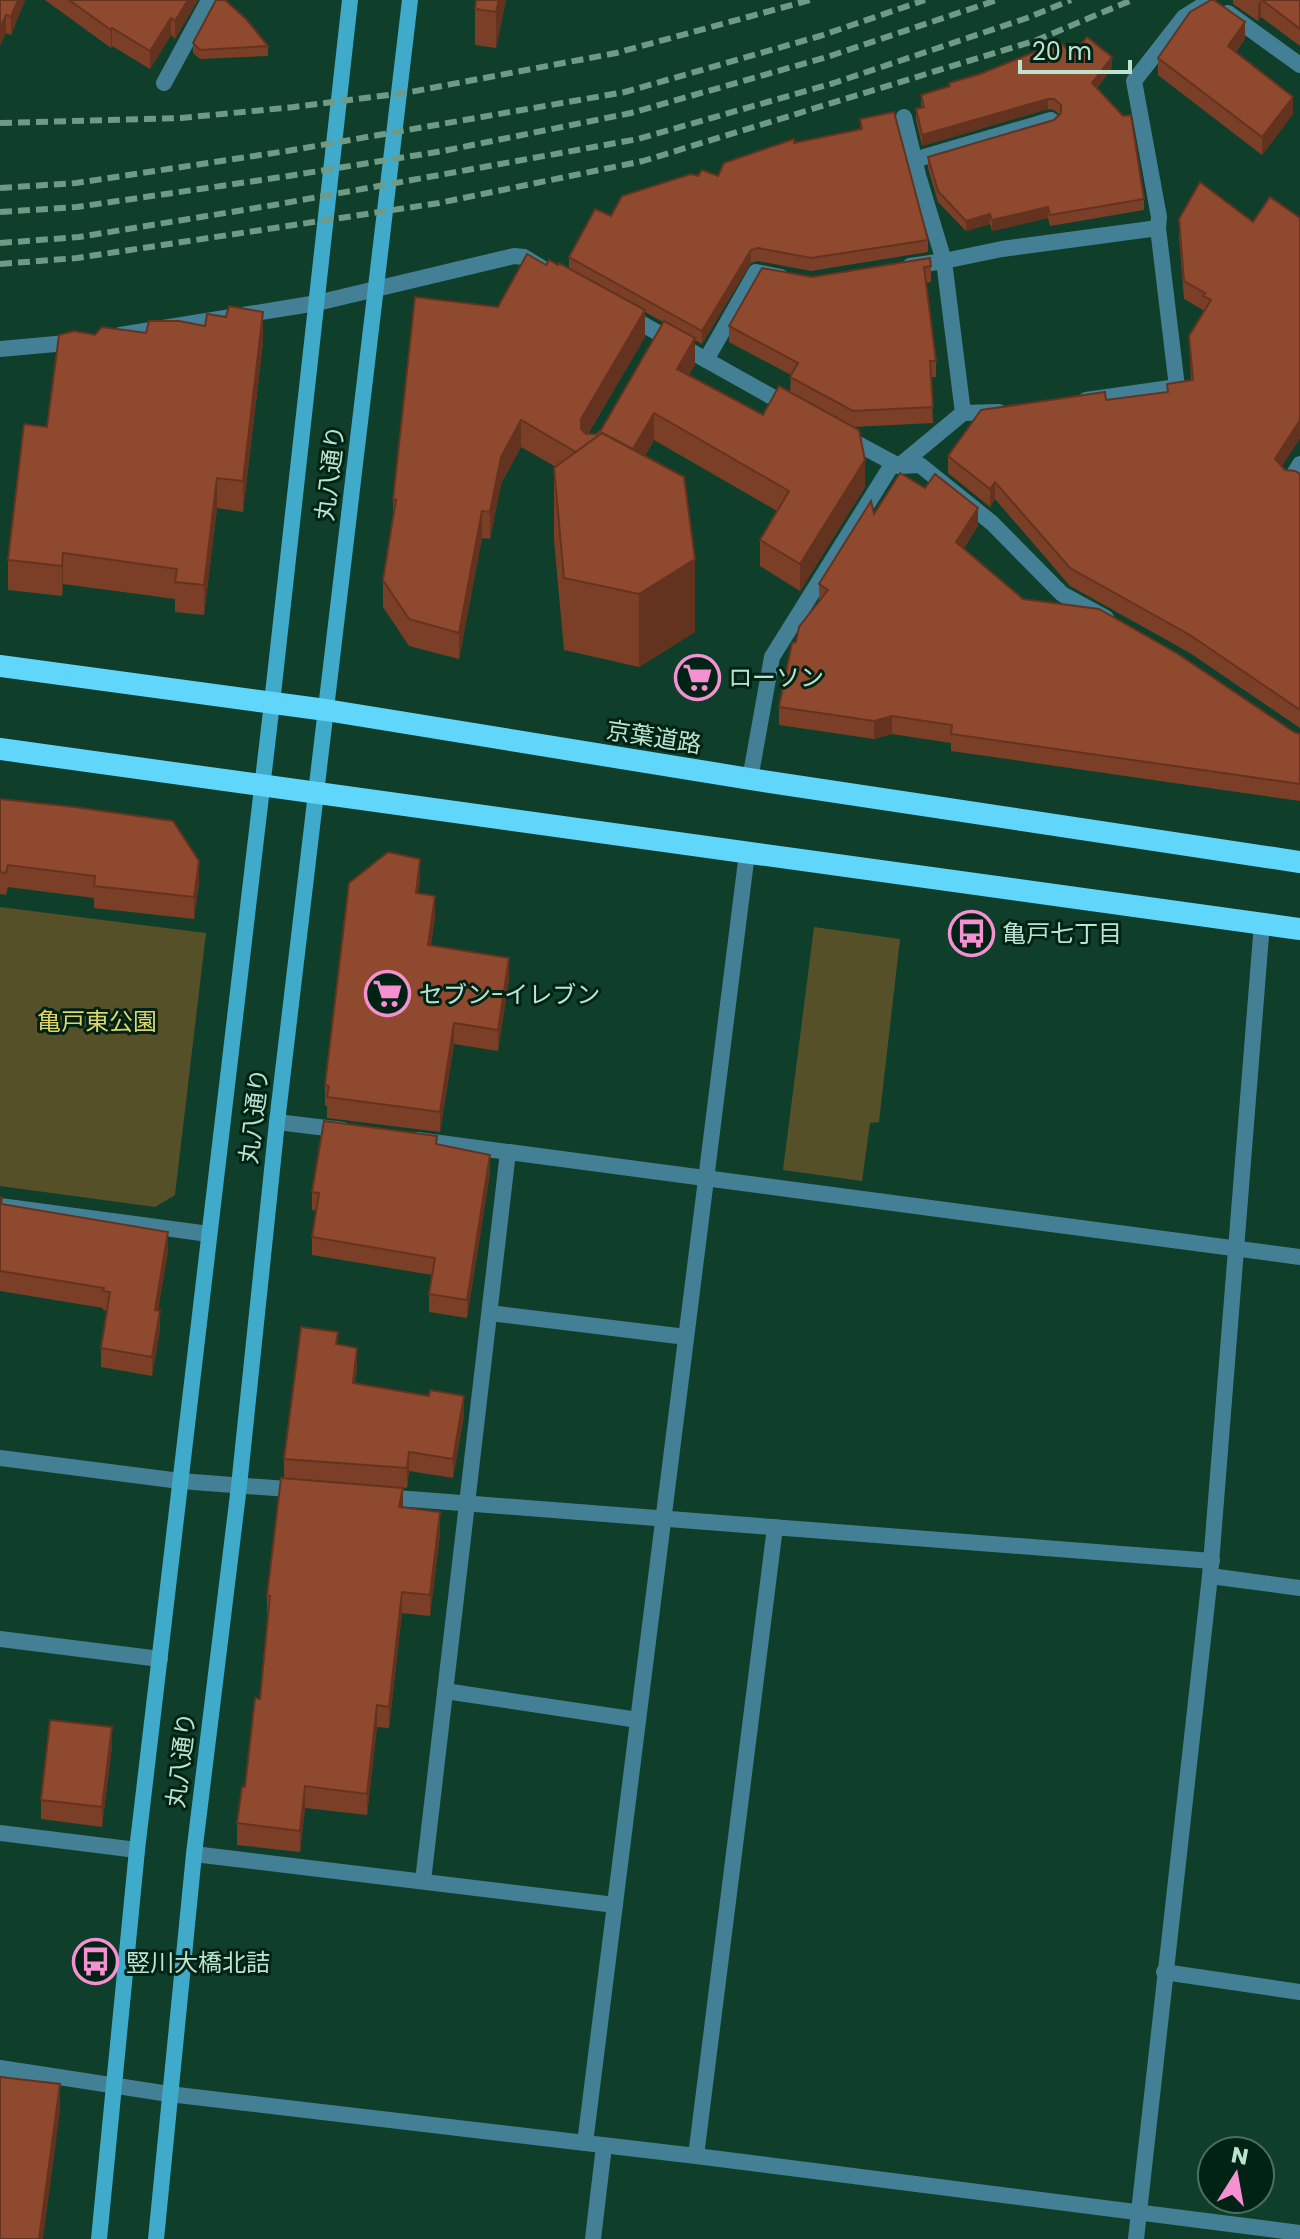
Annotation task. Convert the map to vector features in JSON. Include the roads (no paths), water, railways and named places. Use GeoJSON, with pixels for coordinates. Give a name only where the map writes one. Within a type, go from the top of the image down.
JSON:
{"type":"FeatureCollection","features":[{"type":"Feature","properties":{"kind":"highway","name":"京葉道路"},"geometry":{"type":"LineString","coordinates":[[0,666],[326,710],[750,779],[1300,862]]}},
{"type":"Feature","properties":{"kind":"highway"},"geometry":{"type":"LineString","coordinates":[[0,749],[1300,929]]}},
{"type":"Feature","properties":{"kind":"main road","name":"丸八通り"},"geometry":{"type":"LineString","coordinates":[[99,2239],[137,1850],[272,703],[350,0]]}},
{"type":"Feature","properties":{"kind":"main road","name":"丸八通り"},"geometry":{"type":"LineString","coordinates":[[156,2239],[194,1854],[239,1486],[277,1122],[410,0]]}},
{"type":"Feature","properties":{"kind":"street"},"geometry":{"type":"LineString","coordinates":[[164,83],[209,0]]}},
{"type":"Feature","properties":{"kind":"street"},"geometry":{"type":"LineString","coordinates":[[1073,402],[1177,387],[1159,217],[1134,81],[1184,17],[1210,1],[1300,65]]}},
{"type":"Feature","properties":{"kind":"street"},"geometry":{"type":"LineString","coordinates":[[904,117],[944,261],[963,413]]}},
{"type":"Feature","properties":{"kind":"street"},"geometry":{"type":"LineString","coordinates":[[914,160],[1051,120]]}},
{"type":"Feature","properties":{"kind":"street"},"geometry":{"type":"LineString","coordinates":[[899,268],[1002,249],[1158,228]]}},
{"type":"Feature","properties":{"kind":"street"},"geometry":{"type":"LineString","coordinates":[[0,349],[103,338],[317,303],[514,256],[524,257],[551,272]]}},
{"type":"Feature","properties":{"kind":"street"},"geometry":{"type":"LineString","coordinates":[[706,360],[756,272],[797,280]]}},
{"type":"Feature","properties":{"kind":"street"},"geometry":{"type":"LineString","coordinates":[[618,311],[655,340],[706,360],[802,413]]}},
{"type":"Feature","properties":{"kind":"street"},"geometry":{"type":"LineString","coordinates":[[750,779],[772,657],[896,464],[963,413],[1013,410]]}},
{"type":"Feature","properties":{"kind":"street"},"geometry":{"type":"LineString","coordinates":[[828,427],[896,464],[920,465],[992,523],[1062,594],[1116,624]]}},
{"type":"Feature","properties":{"kind":"street"},"geometry":{"type":"LineString","coordinates":[[1291,479],[1300,464]]}},
{"type":"Feature","properties":{"kind":"street"},"geometry":{"type":"LineString","coordinates":[[585,2143],[747,853]]}},
{"type":"Feature","properties":{"kind":"street"},"geometry":{"type":"LineString","coordinates":[[1136,2239],[1211,1569],[1262,923]]}},
{"type":"Feature","properties":{"kind":"street"},"geometry":{"type":"LineString","coordinates":[[277,1122],[355,1132]]}},
{"type":"Feature","properties":{"kind":"street"},"geometry":{"type":"LineString","coordinates":[[401,1138],[1300,1257]]}},
{"type":"Feature","properties":{"kind":"street"},"geometry":{"type":"LineString","coordinates":[[423,1881],[508,1152]]}},
{"type":"Feature","properties":{"kind":"street"},"geometry":{"type":"LineString","coordinates":[[0,1206],[209,1234]]}},
{"type":"Feature","properties":{"kind":"street"},"geometry":{"type":"LineString","coordinates":[[490,1313],[686,1337]]}},
{"type":"Feature","properties":{"kind":"street"},"geometry":{"type":"LineString","coordinates":[[0,1458],[180,1481],[316,1491]]}},
{"type":"Feature","properties":{"kind":"street"},"geometry":{"type":"LineString","coordinates":[[361,1495],[775,1527],[1211,1569],[1300,1588]]}},
{"type":"Feature","properties":{"kind":"street"},"geometry":{"type":"LineString","coordinates":[[696,2156],[775,1527]]}},
{"type":"Feature","properties":{"kind":"street"},"geometry":{"type":"LineString","coordinates":[[0,1639],[160,1659]]}},
{"type":"Feature","properties":{"kind":"street"},"geometry":{"type":"LineString","coordinates":[[445,1691],[638,1720]]}},
{"type":"Feature","properties":{"kind":"street"},"geometry":{"type":"LineString","coordinates":[[0,1833],[137,1850]]}},
{"type":"Feature","properties":{"kind":"street"},"geometry":{"type":"LineString","coordinates":[[194,1854],[615,1905]]}},
{"type":"Feature","properties":{"kind":"street"},"geometry":{"type":"LineString","coordinates":[[1164,1972],[1300,1992]]}},
{"type":"Feature","properties":{"kind":"street"},"geometry":{"type":"LineString","coordinates":[[0,2068],[169,2094],[696,2156],[1300,2233]]}},
{"type":"Feature","properties":{"kind":"street"},"geometry":{"type":"LineString","coordinates":[[593,2239],[604,2146]]}},
{"type":"Feature","properties":{"kind":"railway"},"geometry":{"type":"LineString","coordinates":[[0,123],[181,118],[405,93],[616,53],[810,0]]}},
{"type":"Feature","properties":{"kind":"railway"},"geometry":{"type":"LineString","coordinates":[[0,188],[76,183],[287,151],[625,92],[820,36],[925,0]]}},
{"type":"Feature","properties":{"kind":"railway"},"geometry":{"type":"LineString","coordinates":[[0,212],[77,207],[282,177],[443,151],[631,113],[827,57],[997,0]]}},
{"type":"Feature","properties":{"kind":"railway"},"geometry":{"type":"LineString","coordinates":[[0,243],[79,237],[638,139],[834,83],[1027,18],[1071,0]]}},
{"type":"Feature","properties":{"kind":"railway"},"geometry":{"type":"LineString","coordinates":[[0,264],[77,258],[439,203],[643,161],[1037,40],[1132,0]]}},
{"type":"Feature","properties":{"kind":"place","name":"ローソン"},"geometry":{"type":"Point","coordinates":[697,677]}},
{"type":"Feature","properties":{"kind":"place","name":"亀戸七丁目"},"geometry":{"type":"Point","coordinates":[971,933]}},
{"type":"Feature","properties":{"kind":"place","name":"セブン-イレブン"},"geometry":{"type":"Point","coordinates":[388,994]}},
{"type":"Feature","properties":{"kind":"place","name":"竪川大橋北詰"},"geometry":{"type":"Point","coordinates":[95,1962]}},
{"type":"Feature","properties":{"kind":"park label","name":"亀戸東公園"},"geometry":{"type":"Point","coordinates":[97,1021]}}]}
